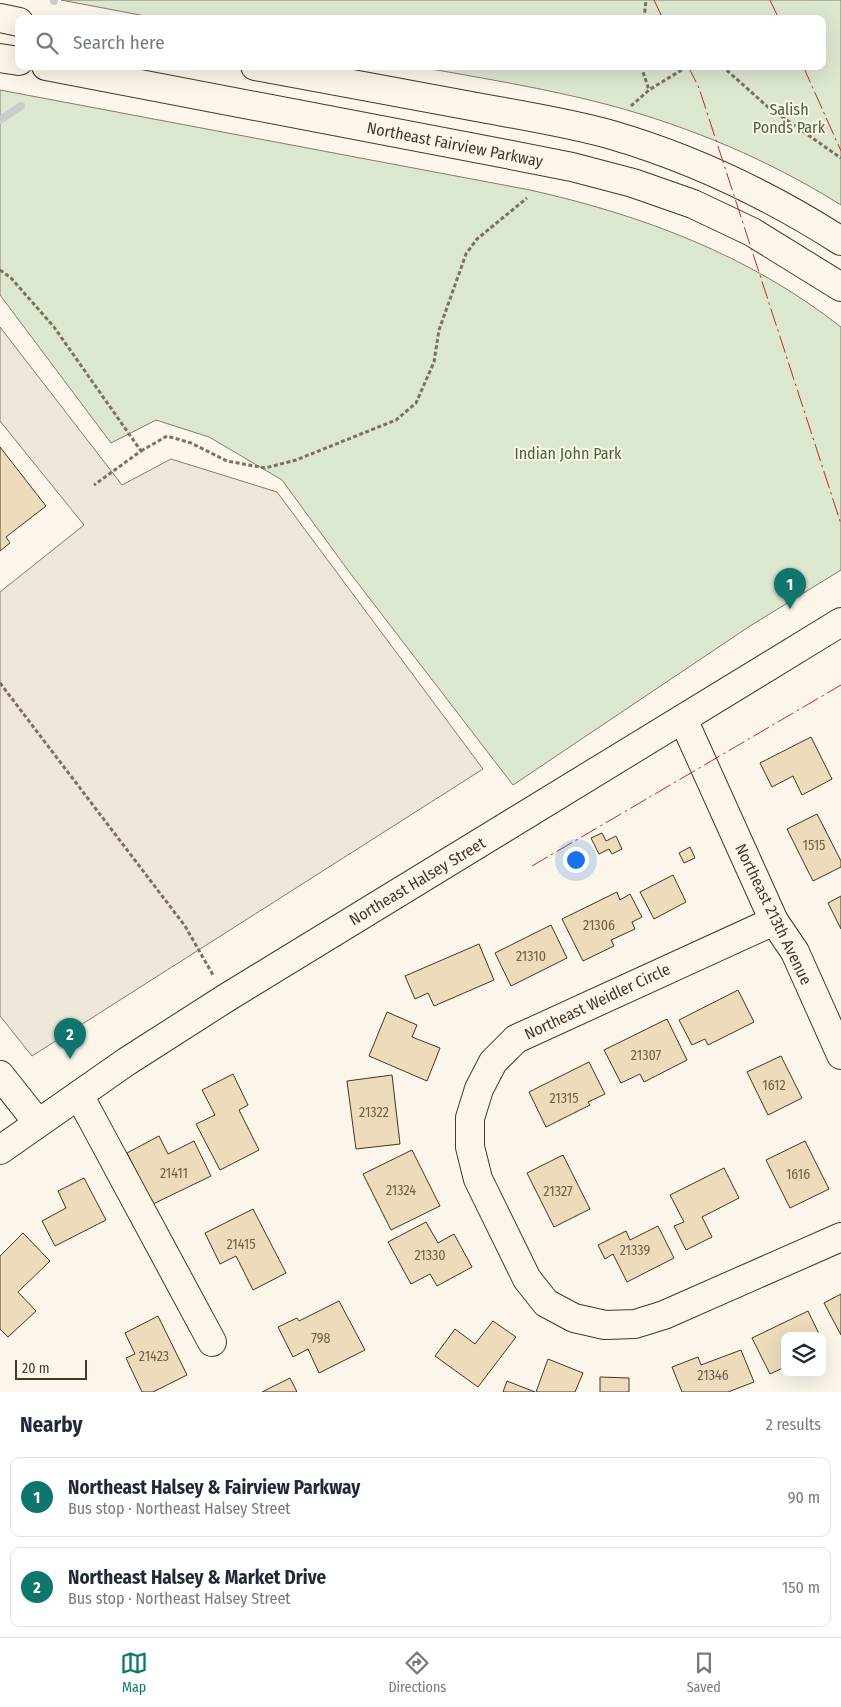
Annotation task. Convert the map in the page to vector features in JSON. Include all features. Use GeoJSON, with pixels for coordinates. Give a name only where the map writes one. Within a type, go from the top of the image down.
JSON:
{"type":"FeatureCollection","features":[{"type":"Feature","properties":{"kind":"main road"},"geometry":{"type":"LineString","coordinates":[[0,18],[15,21]]}},
{"type":"Feature","properties":{"kind":"main road"},"geometry":{"type":"LineString","coordinates":[[0,58],[15,60]]}},
{"type":"Feature","properties":{"kind":"main road","name":"Northeast Fairview Parkway"},"geometry":{"type":"LineString","coordinates":[[67,70],[572,167],[633,184],[693,204],[752,232],[841,287]]}},
{"type":"Feature","properties":{"kind":"main road"},"geometry":{"type":"LineString","coordinates":[[277,70],[519,115],[611,135],[686,160],[725,176],[761,193],[841,240]]}},
{"type":"Feature","properties":{"kind":"main road","name":"Northeast Halsey Street"},"geometry":{"type":"LineString","coordinates":[[0,1150],[79,1095],[226,998],[841,622]]}},
{"type":"Feature","properties":{"kind":"main road","name":"Northeast 213th Avenue"},"geometry":{"type":"LineString","coordinates":[[683,719],[774,921],[795,952],[841,1055]]}},
{"type":"Feature","properties":{"kind":"main road","name":"Northeast Weidler Circle"},"geometry":{"type":"LineString","coordinates":[[774,921],[516,1039],[493,1062],[479,1089],[470,1118],[470,1147],[478,1179],[527,1279],[546,1304],[574,1318],[605,1325],[643,1322],[664,1315],[841,1237]]}},
{"type":"Feature","properties":{"kind":"main road"},"geometry":{"type":"LineString","coordinates":[[0,1075],[38,1123]]}},
{"type":"Feature","properties":{"kind":"main road"},"geometry":{"type":"LineString","coordinates":[[79,1095],[212,1342]]}},
{"type":"Feature","properties":{"kind":"path"},"geometry":{"type":"LineString","coordinates":[[644,15],[646,0]]}},
{"type":"Feature","properties":{"kind":"path"},"geometry":{"type":"LineString","coordinates":[[643,70],[649,90]]}},
{"type":"Feature","properties":{"kind":"path"},"geometry":{"type":"LineString","coordinates":[[631,106],[649,90],[682,70]]}},
{"type":"Feature","properties":{"kind":"path"},"geometry":{"type":"LineString","coordinates":[[726,70],[768,107],[841,158]]}},
{"type":"Feature","properties":{"kind":"path"},"geometry":{"type":"LineString","coordinates":[[94,485],[141,451],[167,436],[191,443],[227,461],[265,468],[296,460],[396,420],[416,404],[434,362],[439,330],[466,254],[477,239],[527,198]]}},
{"type":"Feature","properties":{"kind":"path"},"geometry":{"type":"LineString","coordinates":[[0,270],[11,278],[54,326],[141,451]]}},
{"type":"Feature","properties":{"kind":"path"},"geometry":{"type":"LineString","coordinates":[[0,683],[186,926],[226,998]]}},
{"type":"Feature","properties":{"kind":"green space","name":"Salish Ponds Park"},"geometry":{"type":"Polygon","coordinates":[[[61,0],[841,0],[841,205],[758,159],[670,124],[609,105],[561,93],[437,70],[826,70],[826,15],[140,15],[61,0]]]}},
{"type":"Feature","properties":{"kind":"green space","name":"Indian John Park"},"geometry":{"type":"Polygon","coordinates":[[[0,90],[530,190],[572,200],[653,225],[693,241],[769,279],[806,301],[841,327],[841,570],[750,626],[513,785],[350,573],[282,480],[209,437],[156,420],[111,443],[0,295],[0,90]]]}},
{"type":"Feature","properties":{"kind":"shaded area"},"geometry":{"type":"Polygon","coordinates":[[[0,327],[122,485],[171,459],[277,492],[483,769],[32,1056],[0,1016],[0,592],[84,525],[0,421],[0,327]]]}},
{"type":"Feature","properties":{"kind":"building"},"geometry":{"type":"Polygon","coordinates":[[[0,447],[46,506],[6,537],[10,543],[0,551],[0,447]]]}},
{"type":"Feature","properties":{"kind":"building"},"geometry":{"type":"Polygon","coordinates":[[[811,737],[832,779],[802,795],[793,776],[772,787],[760,763],[811,737]]]}},
{"type":"Feature","properties":{"kind":"building"},"geometry":{"type":"Polygon","coordinates":[[[817,814],[841,861],[841,867],[813,881],[787,829],[817,814]]]}},
{"type":"Feature","properties":{"kind":"building"},"geometry":{"type":"Polygon","coordinates":[[[602,833],[606,841],[616,836],[622,849],[612,854],[609,849],[599,854],[591,838],[602,833]]]}},
{"type":"Feature","properties":{"kind":"building"},"geometry":{"type":"Polygon","coordinates":[[[690,847],[695,858],[684,863],[679,853],[690,847]]]}},
{"type":"Feature","properties":{"kind":"building"},"geometry":{"type":"Polygon","coordinates":[[[673,875],[686,902],[654,919],[640,892],[673,875]]]}},
{"type":"Feature","properties":{"kind":"building"},"geometry":{"type":"Polygon","coordinates":[[[617,892],[620,900],[630,894],[642,917],[632,922],[635,929],[611,940],[614,946],[583,961],[562,919],[617,892]]]}},
{"type":"Feature","properties":{"kind":"building"},"geometry":{"type":"Polygon","coordinates":[[[841,896],[841,929],[828,903],[841,896]]]}},
{"type":"Feature","properties":{"kind":"building"},"geometry":{"type":"Polygon","coordinates":[[[551,925],[567,958],[511,986],[495,953],[551,925]]]}},
{"type":"Feature","properties":{"kind":"building"},"geometry":{"type":"Polygon","coordinates":[[[479,944],[494,980],[434,1006],[428,993],[415,999],[405,976],[479,944]]]}},
{"type":"Feature","properties":{"kind":"building"},"geometry":{"type":"Polygon","coordinates":[[[738,990],[754,1022],[708,1045],[705,1039],[692,1045],[679,1020],[738,990]]]}},
{"type":"Feature","properties":{"kind":"building"},"geometry":{"type":"Polygon","coordinates":[[[387,1012],[417,1025],[412,1037],[440,1048],[427,1081],[369,1056],[387,1012]]]}},
{"type":"Feature","properties":{"kind":"building"},"geometry":{"type":"Polygon","coordinates":[[[667,1019],[687,1060],[644,1082],[640,1074],[621,1083],[604,1050],[667,1019]]]}},
{"type":"Feature","properties":{"kind":"building"},"geometry":{"type":"Polygon","coordinates":[[[781,1056],[802,1098],[768,1115],[747,1072],[781,1056]]]}},
{"type":"Feature","properties":{"kind":"building"},"geometry":{"type":"Polygon","coordinates":[[[589,1062],[605,1094],[588,1102],[590,1105],[546,1127],[529,1092],[589,1062]]]}},
{"type":"Feature","properties":{"kind":"building"},"geometry":{"type":"Polygon","coordinates":[[[233,1074],[248,1105],[239,1110],[259,1150],[220,1170],[196,1124],[215,1115],[202,1090],[233,1074]]]}},
{"type":"Feature","properties":{"kind":"building"},"geometry":{"type":"Polygon","coordinates":[[[392,1075],[400,1144],[356,1149],[347,1081],[392,1075]]]}},
{"type":"Feature","properties":{"kind":"building"},"geometry":{"type":"Polygon","coordinates":[[[159,1136],[168,1154],[194,1141],[211,1176],[153,1204],[127,1153],[159,1136]]]}},
{"type":"Feature","properties":{"kind":"building"},"geometry":{"type":"Polygon","coordinates":[[[805,1141],[829,1189],[790,1208],[766,1160],[805,1141]]]}},
{"type":"Feature","properties":{"kind":"building"},"geometry":{"type":"Polygon","coordinates":[[[412,1150],[440,1206],[391,1230],[363,1174],[412,1150]]]}},
{"type":"Feature","properties":{"kind":"building"},"geometry":{"type":"Polygon","coordinates":[[[563,1155],[590,1209],[554,1227],[527,1173],[563,1155]]]}},
{"type":"Feature","properties":{"kind":"building"},"geometry":{"type":"Polygon","coordinates":[[[724,1168],[739,1198],[702,1217],[712,1237],[686,1250],[674,1226],[684,1222],[670,1195],[724,1168]]]}},
{"type":"Feature","properties":{"kind":"building"},"geometry":{"type":"Polygon","coordinates":[[[84,1178],[106,1220],[55,1246],[42,1221],[66,1208],[58,1191],[84,1178]]]}},
{"type":"Feature","properties":{"kind":"building"},"geometry":{"type":"Polygon","coordinates":[[[253,1209],[286,1273],[253,1290],[236,1256],[220,1264],[205,1233],[253,1209]]]}},
{"type":"Feature","properties":{"kind":"building"},"geometry":{"type":"Polygon","coordinates":[[[426,1222],[438,1243],[454,1234],[472,1267],[437,1286],[430,1274],[411,1284],[388,1242],[426,1222]]]}},
{"type":"Feature","properties":{"kind":"building"},"geometry":{"type":"Polygon","coordinates":[[[658,1226],[674,1258],[627,1282],[613,1254],[605,1259],[598,1245],[626,1231],[630,1240],[658,1226]]]}},
{"type":"Feature","properties":{"kind":"building"},"geometry":{"type":"Polygon","coordinates":[[[23,1233],[50,1261],[18,1292],[36,1311],[8,1337],[0,1329],[0,1256],[23,1233]]]}},
{"type":"Feature","properties":{"kind":"building"},"geometry":{"type":"Polygon","coordinates":[[[841,1294],[841,1335],[824,1303],[841,1294]]]}},
{"type":"Feature","properties":{"kind":"building"},"geometry":{"type":"Polygon","coordinates":[[[339,1301],[365,1350],[319,1373],[308,1349],[293,1357],[278,1327],[297,1318],[299,1321],[339,1301]]]}},
{"type":"Feature","properties":{"kind":"building"},"geometry":{"type":"Polygon","coordinates":[[[808,1311],[818,1332],[781,1332],[781,1369],[770,1374],[752,1338],[808,1311]]]}},
{"type":"Feature","properties":{"kind":"building"},"geometry":{"type":"Polygon","coordinates":[[[158,1316],[187,1375],[153,1392],[142,1392],[126,1358],[135,1354],[125,1333],[158,1316]]]}},
{"type":"Feature","properties":{"kind":"building"},"geometry":{"type":"Polygon","coordinates":[[[493,1321],[516,1337],[478,1387],[435,1356],[455,1329],[475,1344],[493,1321]]]}},
{"type":"Feature","properties":{"kind":"building"},"geometry":{"type":"Polygon","coordinates":[[[741,1350],[754,1382],[728,1392],[682,1392],[672,1367],[698,1357],[701,1365],[741,1350]]]}},
{"type":"Feature","properties":{"kind":"building"},"geometry":{"type":"Polygon","coordinates":[[[548,1359],[583,1373],[575,1392],[536,1392],[548,1359]]]}},
{"type":"Feature","properties":{"kind":"building"},"geometry":{"type":"Polygon","coordinates":[[[600,1377],[629,1378],[629,1392],[600,1392],[600,1377]]]}},
{"type":"Feature","properties":{"kind":"building"},"geometry":{"type":"Polygon","coordinates":[[[290,1378],[297,1392],[262,1392],[290,1378]]]}},
{"type":"Feature","properties":{"kind":"building"},"geometry":{"type":"Polygon","coordinates":[[[507,1381],[535,1392],[503,1392],[507,1381]]]}},
{"type":"Feature","properties":{"kind":"waterway"},"geometry":{"type":"LineString","coordinates":[[0,120],[21,106]]}},
{"type":"Feature","properties":{"kind":"power"},"geometry":{"type":"LineString","coordinates":[[654,0],[661,15]]}},
{"type":"Feature","properties":{"kind":"power"},"geometry":{"type":"LineString","coordinates":[[770,0],[777,15]]}},
{"type":"Feature","properties":{"kind":"power"},"geometry":{"type":"LineString","coordinates":[[690,70],[699,88],[841,524]]}},
{"type":"Feature","properties":{"kind":"power"},"geometry":{"type":"LineString","coordinates":[[805,70],[841,151]]}},
{"type":"Feature","properties":{"kind":"power"},"geometry":{"type":"LineString","coordinates":[[532,866],[841,685]]}},
{"type":"Feature","properties":{"kind":"place","name":"Northeast Halsey & Fairview Parkway"},"geometry":{"type":"Point","coordinates":[790,609]}},
{"type":"Feature","properties":{"kind":"place","name":"Northeast Halsey & Market Drive"},"geometry":{"type":"Point","coordinates":[70,1059]}}]}
